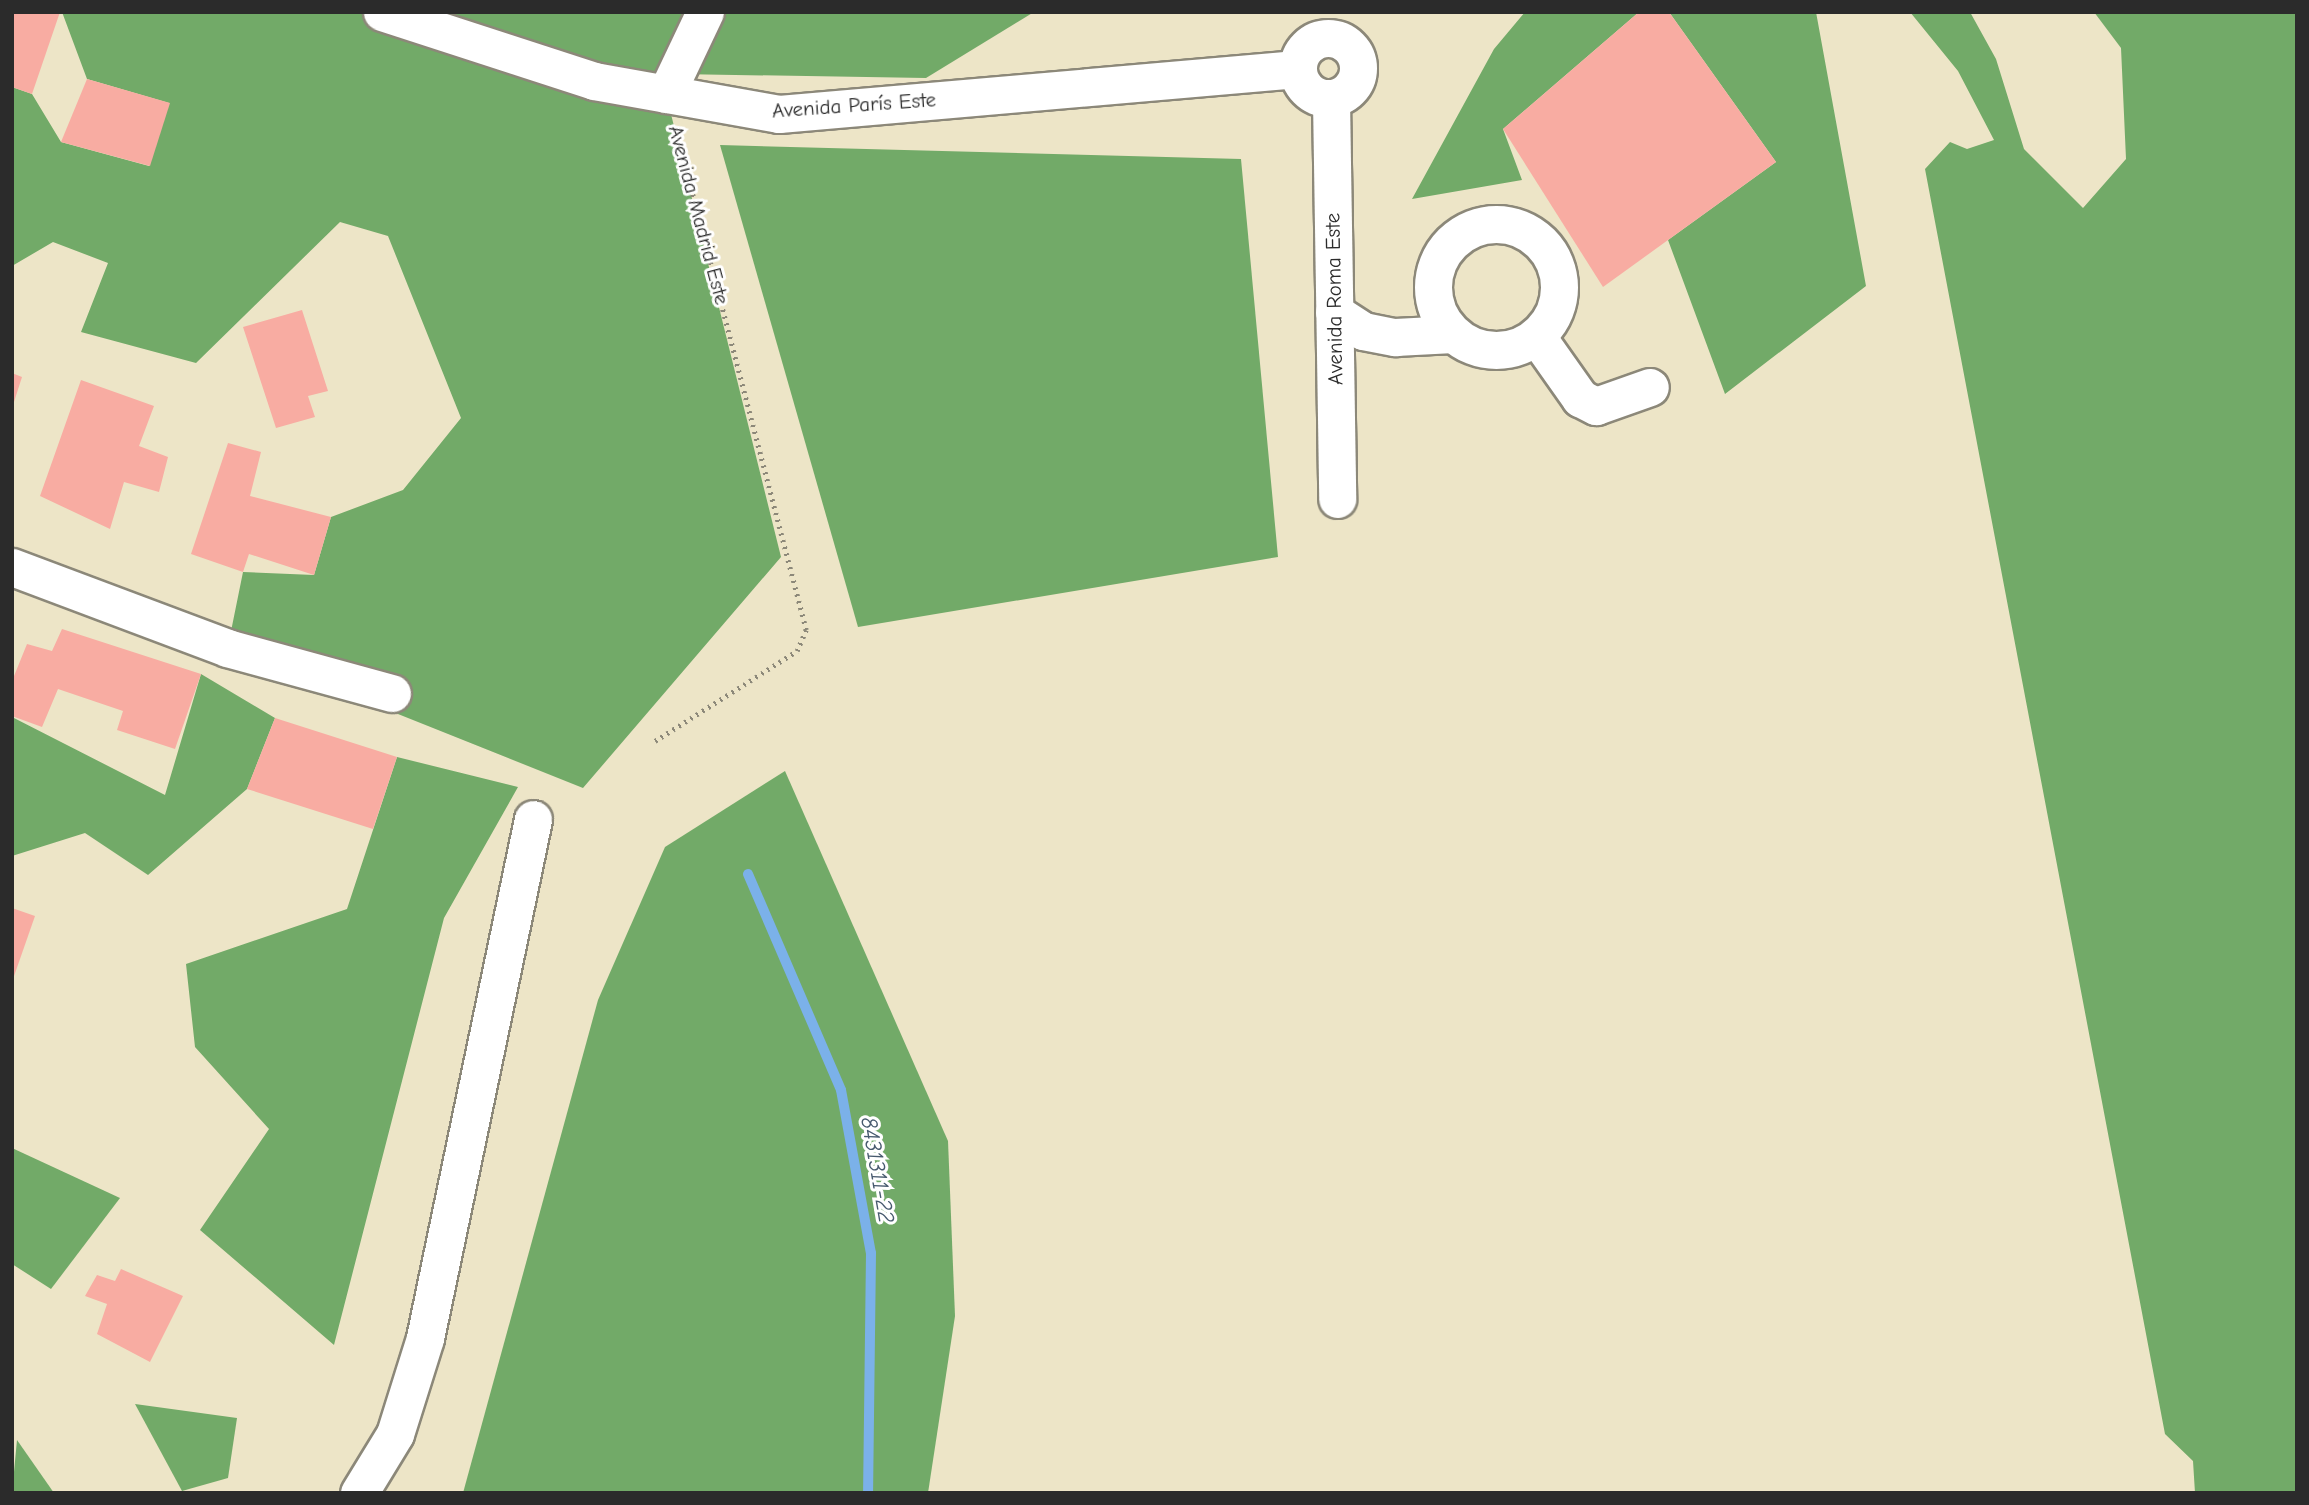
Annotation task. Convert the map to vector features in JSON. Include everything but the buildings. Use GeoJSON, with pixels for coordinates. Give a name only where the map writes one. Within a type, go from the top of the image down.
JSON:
{"type":"FeatureCollection","features":[{"type":"Feature","properties":{"kind":"street"},"geometry":{"type":"LineString","coordinates":[[666,94],[705,12]]}},
{"type":"Feature","properties":{"kind":"street","name":"Avenida París Este"},"geometry":{"type":"LineString","coordinates":[[390,14],[594,81],[779,114],[1297,69]]}},
{"type":"Feature","properties":{"kind":"street"},"geometry":{"type":"LineString","coordinates":[[1342,26],[1354,52],[1358,72],[1349,90],[1331,99],[1312,94],[1297,69],[1310,43],[1342,26]]}},
{"type":"Feature","properties":{"kind":"street","name":"Avenida Roma Este"},"geometry":{"type":"LineString","coordinates":[[1331,99],[1337,499]]}},
{"type":"Feature","properties":{"kind":"street"},"geometry":{"type":"LineString","coordinates":[[1334,312],[1363,331],[1395,337],[1453,334],[1494,350],[1537,337],[1557,307],[1558,272],[1540,241],[1507,225],[1472,229],[1444,251],[1433,286],[1441,320],[1453,334]]}},
{"type":"Feature","properties":{"kind":"street"},"geometry":{"type":"LineString","coordinates":[[1537,337],[1580,398],[1596,406],[1650,387]]}},
{"type":"Feature","properties":{"kind":"street"},"geometry":{"type":"LineString","coordinates":[[12,567],[227,648],[392,693]]}},
{"type":"Feature","properties":{"kind":"street"},"geometry":{"type":"LineString","coordinates":[[359,1493],[395,1434],[425,1338],[533,819]]}},
{"type":"Feature","properties":{"kind":"path","name":"Avenida Madrid Este"},"geometry":{"type":"LineString","coordinates":[[655,741],[803,641],[806,619],[666,94]]}},
{"type":"Feature","properties":{"kind":"green space"},"geometry":{"type":"Polygon","coordinates":[[[62,12],[702,12],[666,94],[781,557],[583,788],[228,646],[243,572],[314,575],[331,517],[403,490],[461,418],[388,236],[340,222],[196,363],[81,332],[108,263],[53,242],[12,266],[12,87],[32,94],[61,142],[149,166],[169,103],[87,79],[62,12]]]}},
{"type":"Feature","properties":{"kind":"green space"},"geometry":{"type":"Polygon","coordinates":[[[710,12],[1034,12],[926,78],[677,74],[710,12]]]}},
{"type":"Feature","properties":{"kind":"green space"},"geometry":{"type":"Polygon","coordinates":[[[1525,12],[1639,12],[1503,129],[1522,180],[1412,199],[1494,49],[1525,12]]]}},
{"type":"Feature","properties":{"kind":"green space"},"geometry":{"type":"Polygon","coordinates":[[[1669,12],[1816,12],[1866,286],[1725,394],[1668,240],[1776,162],[1669,12]]]}},
{"type":"Feature","properties":{"kind":"green space"},"geometry":{"type":"Polygon","coordinates":[[[1910,12],[1970,12],[1996,59],[2024,149],[2083,208],[2126,159],[2121,48],[2094,12],[2297,12],[2297,1493],[2195,1493],[2193,1461],[2165,1434],[1925,169],[1950,142],[1967,149],[1994,140],[1958,71],[1910,12]]]}},
{"type":"Feature","properties":{"kind":"green space"},"geometry":{"type":"Polygon","coordinates":[[[720,145],[1241,159],[1278,557],[858,627],[720,145]]]}},
{"type":"Feature","properties":{"kind":"green space"},"geometry":{"type":"Polygon","coordinates":[[[201,674],[275,718],[247,789],[148,875],[85,833],[12,856],[12,717],[165,795],[201,674]]]}},
{"type":"Feature","properties":{"kind":"green space"},"geometry":{"type":"Polygon","coordinates":[[[397,757],[518,787],[444,918],[334,1345],[200,1230],[269,1129],[195,1047],[186,964],[347,909],[397,757]]]}},
{"type":"Feature","properties":{"kind":"green space"},"geometry":{"type":"Polygon","coordinates":[[[785,771],[948,1141],[955,1316],[928,1493],[463,1493],[598,1000],[665,847],[785,771]]]}},
{"type":"Feature","properties":{"kind":"green space"},"geometry":{"type":"Polygon","coordinates":[[[12,1148],[120,1198],[51,1289],[12,1264],[12,1148]]]}},
{"type":"Feature","properties":{"kind":"green space"},"geometry":{"type":"Polygon","coordinates":[[[135,1404],[237,1418],[228,1478],[182,1491],[135,1404]]]}},
{"type":"Feature","properties":{"kind":"green space"},"geometry":{"type":"Polygon","coordinates":[[[17,1440],[54,1493],[12,1493],[17,1440]]]}},
{"type":"Feature","properties":{"kind":"waterway","name":"8431311-22"},"geometry":{"type":"LineString","coordinates":[[748,874],[841,1090],[871,1253],[868,1493]]}}]}
